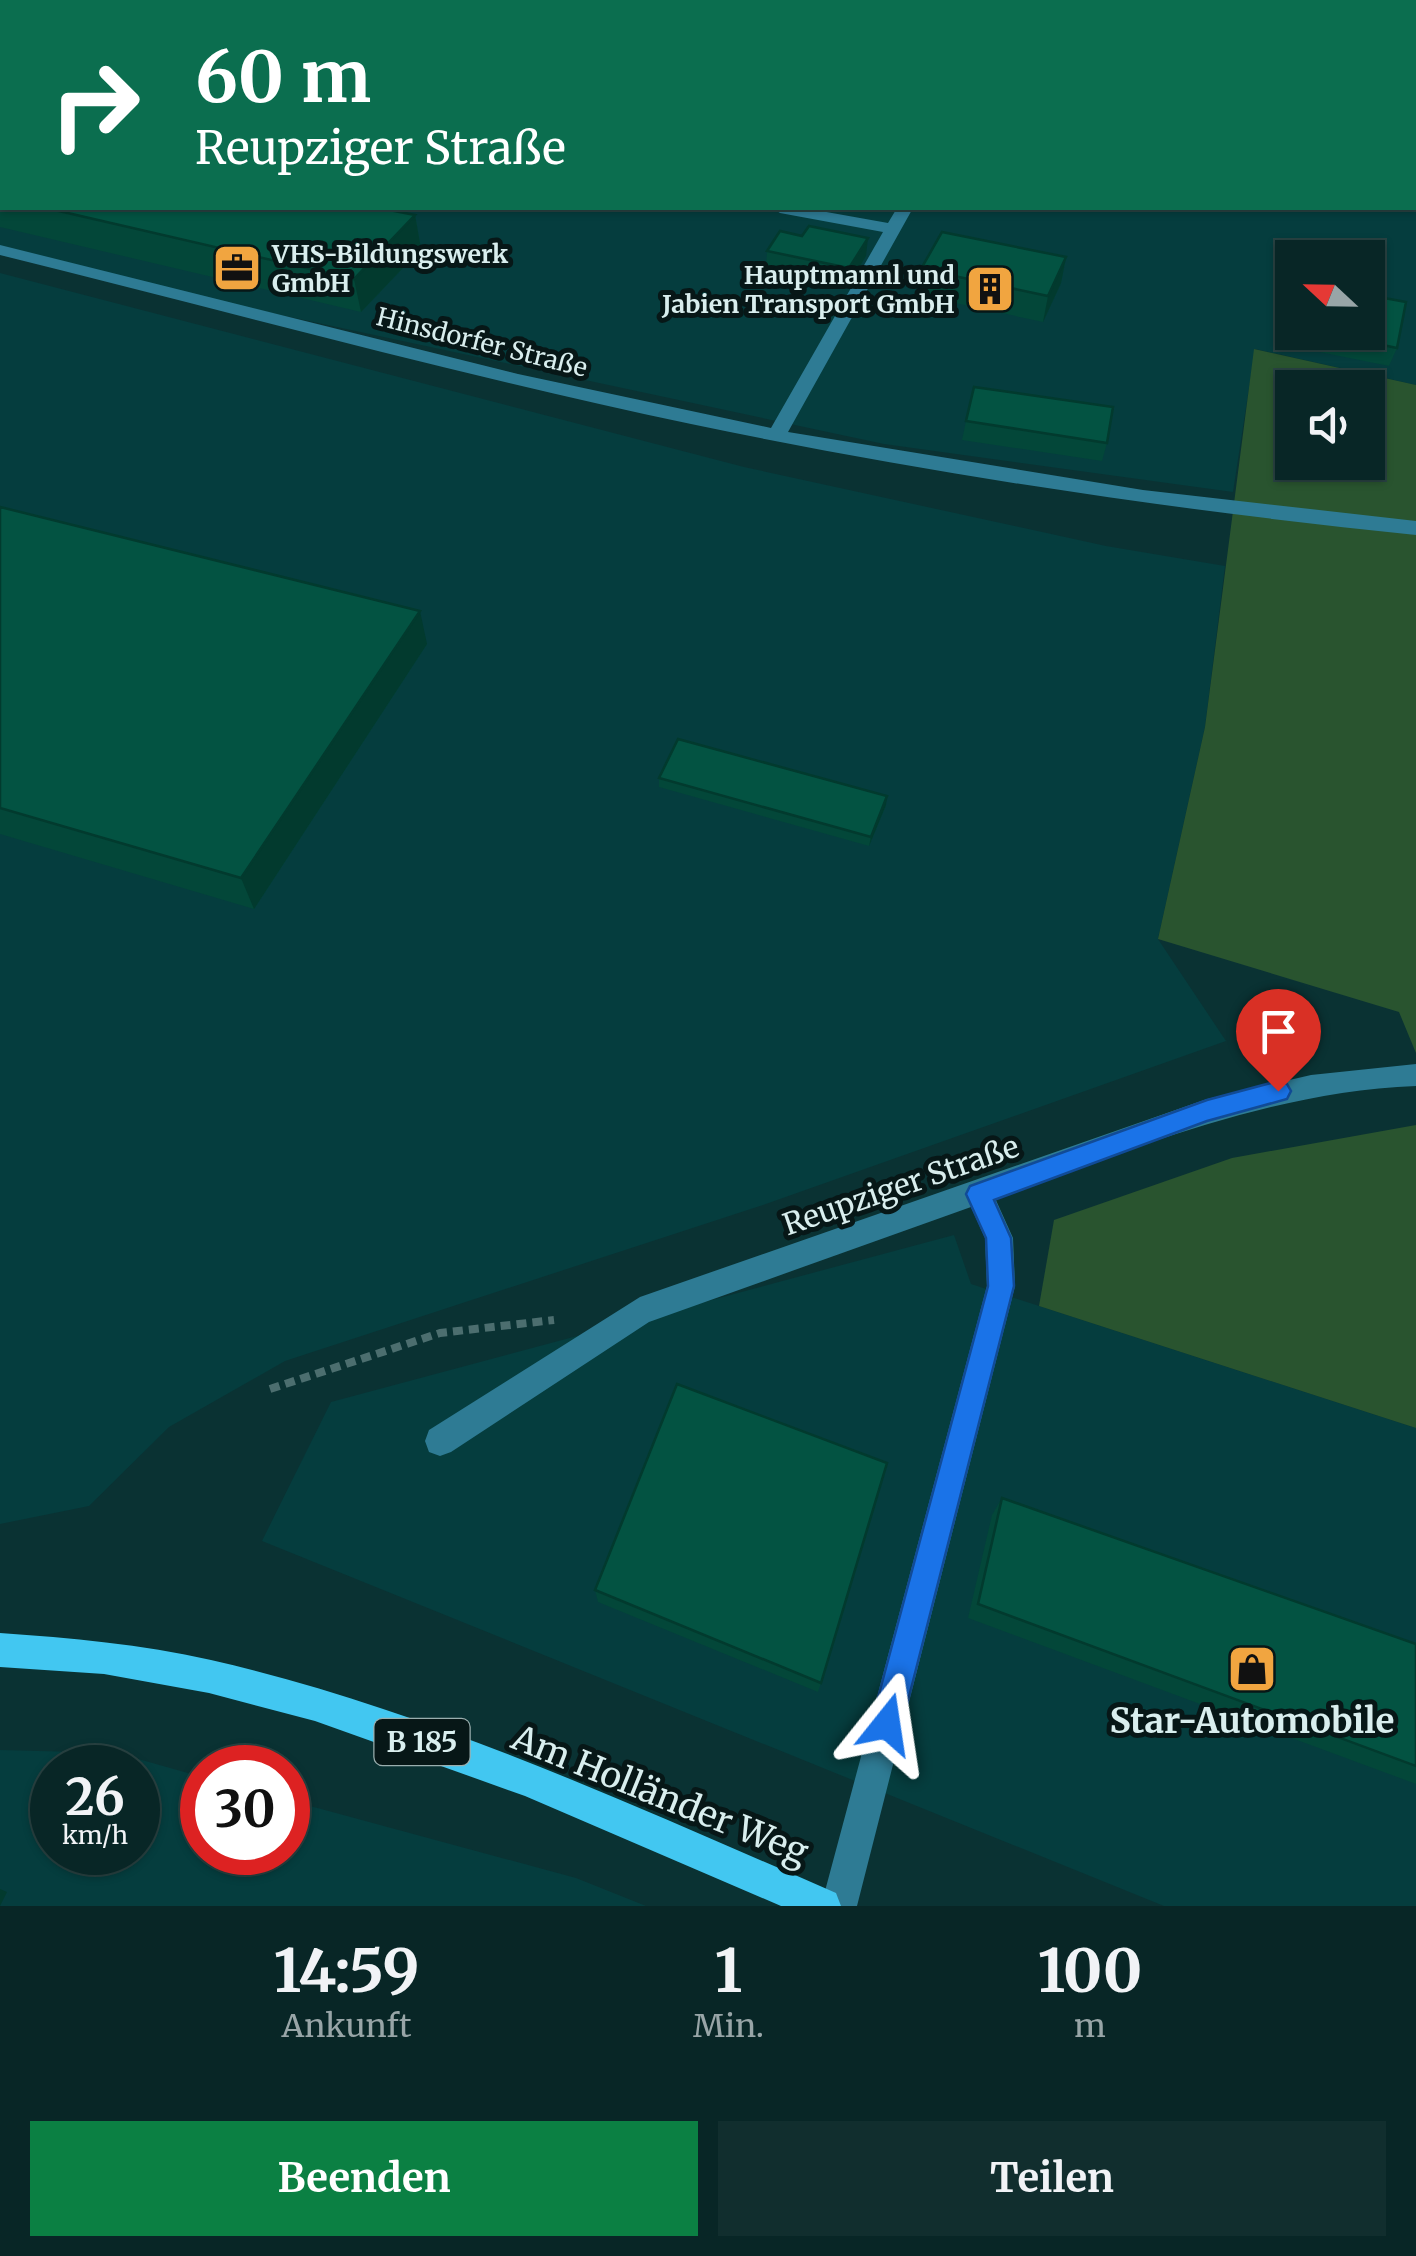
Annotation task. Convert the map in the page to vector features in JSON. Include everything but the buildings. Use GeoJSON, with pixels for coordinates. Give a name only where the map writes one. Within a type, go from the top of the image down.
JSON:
{"type":"FeatureCollection","features":[{"type":"Feature","properties":{"kind":"main road","name":"Am Holländer Weg"},"geometry":{"type":"LineString","coordinates":[[0,1650],[139,1663],[264,1690],[590,1807],[824,1906]]}},
{"type":"Feature","properties":{"kind":"street"},"geometry":{"type":"LineString","coordinates":[[791,210],[894,228]]}},
{"type":"Feature","properties":{"kind":"street"},"geometry":{"type":"LineString","coordinates":[[778,435],[905,210]]}},
{"type":"Feature","properties":{"kind":"street","name":"Hinsdorfer Straße"},"geometry":{"type":"LineString","coordinates":[[0,250],[637,406],[778,435],[1125,494],[1416,528]]}},
{"type":"Feature","properties":{"kind":"street","name":"Reupziger Straße"},"geometry":{"type":"LineString","coordinates":[[440,1442],[640,1310],[1225,1106],[1363,1076],[1416,1076]]}},
{"type":"Feature","properties":{"kind":"street","name":"Am Holländer Weg"},"geometry":{"type":"LineString","coordinates":[[839,1906],[1001,1286],[998,1238],[979,1194]]}},
{"type":"Feature","properties":{"kind":"path"},"geometry":{"type":"LineString","coordinates":[[270,1389],[440,1333],[567,1319]]}},
{"type":"Feature","properties":{"kind":"shaded area"},"geometry":{"type":"Polygon","coordinates":[[[0,210],[1416,210],[1416,385],[1385,378],[1385,370],[1349,370],[1255,349],[1233,492],[884,444],[0,255],[0,210]]]}},
{"type":"Feature","properties":{"kind":"shaded area"},"geometry":{"type":"Polygon","coordinates":[[[0,273],[744,467],[1106,546],[1225,566],[1205,727],[1158,939],[1226,1041],[763,1205],[285,1361],[169,1427],[89,1506],[0,1524],[0,273]]]}},
{"type":"Feature","properties":{"kind":"shaded area"},"geometry":{"type":"Polygon","coordinates":[[[954,1235],[971,1284],[1416,1428],[1416,1906],[1164,1906],[262,1541],[331,1402],[954,1235]]]}},
{"type":"Feature","properties":{"kind":"shaded area"},"geometry":{"type":"Polygon","coordinates":[[[0,1750],[30,1751],[30,1875],[160,1875],[160,1765],[180,1771],[180,1875],[310,1875],[310,1806],[576,1878],[646,1906],[0,1906],[0,1750]]]}},
{"type":"Feature","properties":{"kind":"green space"},"geometry":{"type":"Polygon","coordinates":[[[1254,349],[1348,370],[1275,370],[1275,480],[1385,480],[1385,378],[1416,385],[1416,1053],[1399,1012],[1158,939],[1205,727],[1254,349]]]}},
{"type":"Feature","properties":{"kind":"green space"},"geometry":{"type":"Polygon","coordinates":[[[1416,1125],[1416,1428],[1039,1306],[1054,1220],[1232,1158],[1416,1125]]]}},
{"type":"Feature","properties":{"kind":"place","name":"VHS-Bildungswerk GmbH"},"geometry":{"type":"Point","coordinates":[237,268]}},
{"type":"Feature","properties":{"kind":"place","name":"Hauptmannl und Jabien Transport GmbH"},"geometry":{"type":"Point","coordinates":[990,289]}},
{"type":"Feature","properties":{"kind":"place","name":"Star-Automobile"},"geometry":{"type":"Point","coordinates":[1252,1669]}},
{"type":"Feature","properties":{"kind":"route"},"geometry":{"type":"LineString","coordinates":[[887,1724],[1001,1286],[998,1238],[979,1194],[1207,1111],[1278,1091]]}}]}
